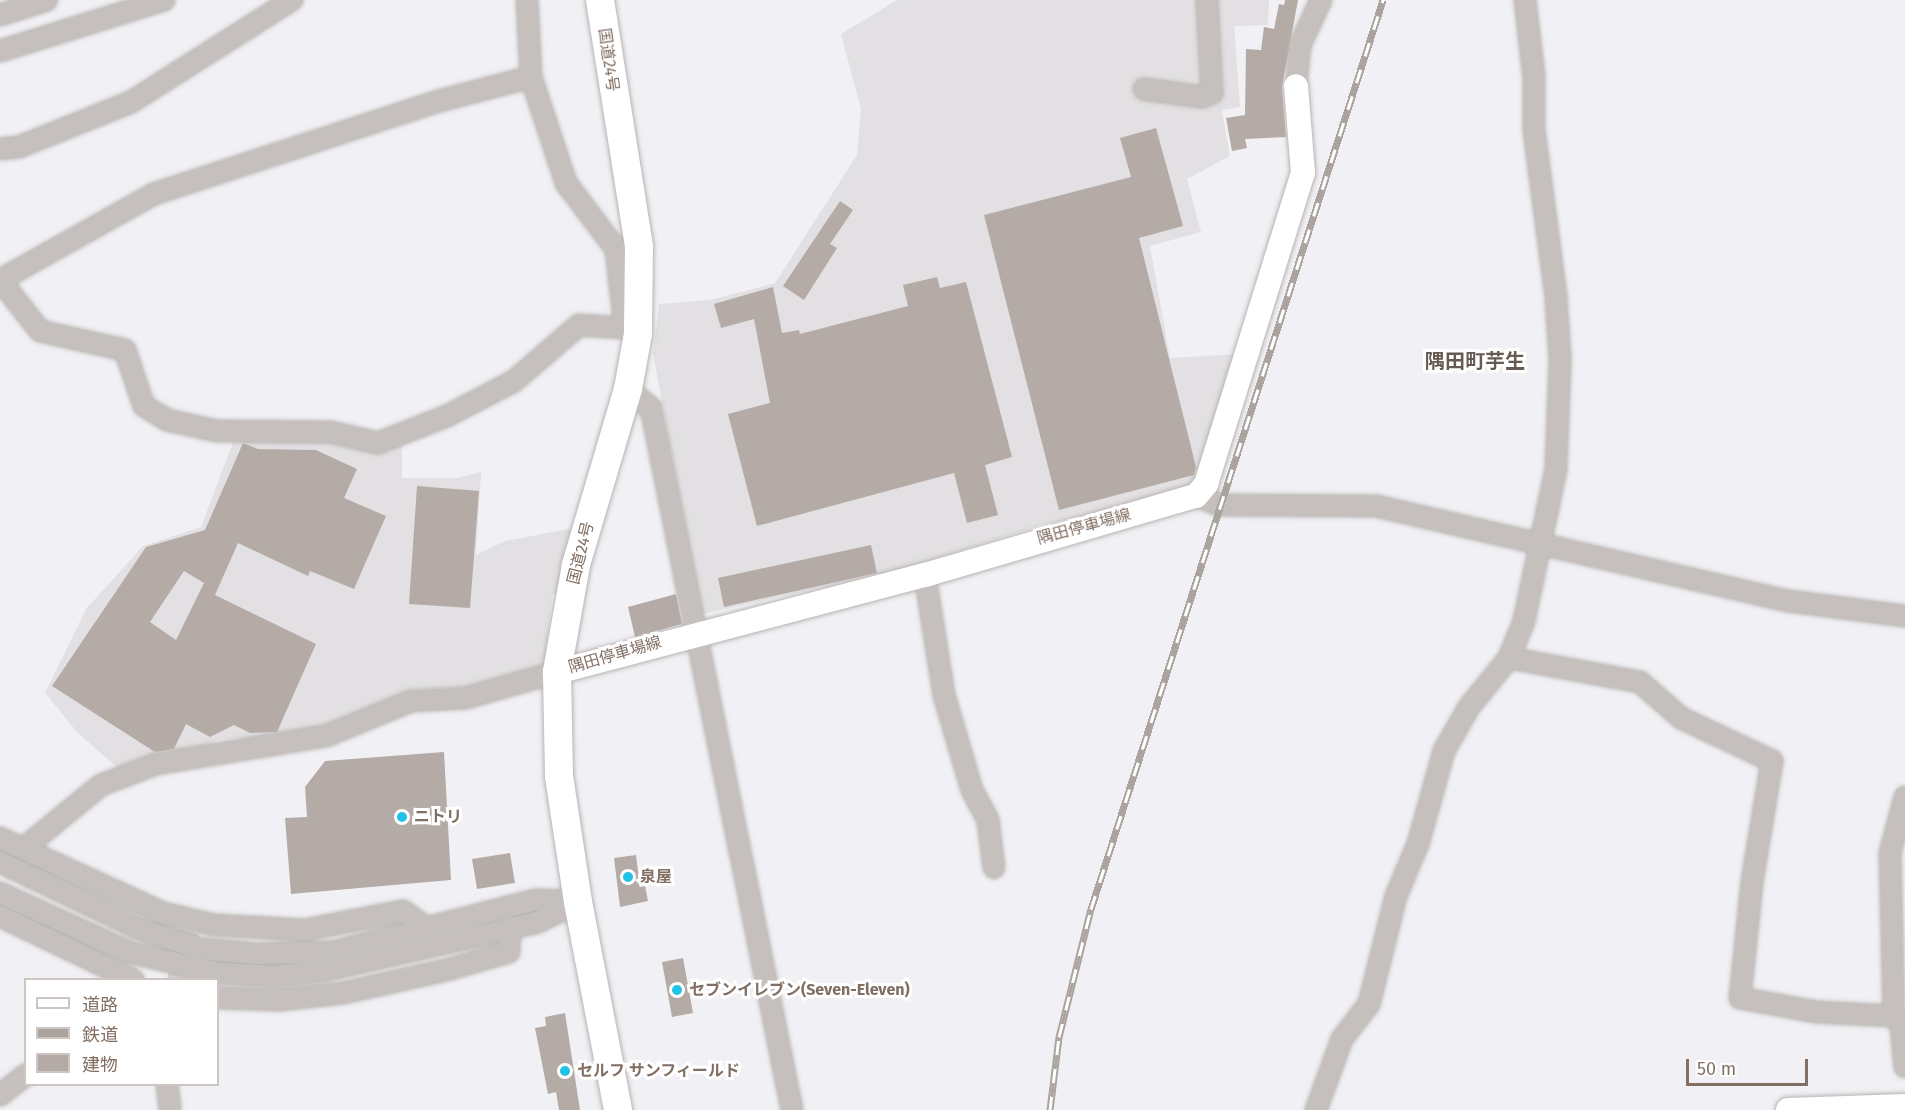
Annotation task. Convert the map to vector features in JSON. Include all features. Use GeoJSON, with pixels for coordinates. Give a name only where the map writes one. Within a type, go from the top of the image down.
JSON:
{"type":"FeatureCollection","features":[{"type":"Feature","properties":{"kind":"highway","name":"国道24号"},"geometry":{"type":"LineString","coordinates":[[600,0],[639,247],[628,389],[576,565],[557,672],[559,776],[578,902],[618,1110]]}},
{"type":"Feature","properties":{"kind":"main road"},"geometry":{"type":"LineString","coordinates":[[1196,496],[1206,484],[1304,173],[1296,86]]}},
{"type":"Feature","properties":{"kind":"main road","name":"隅田停車場線"},"geometry":{"type":"LineString","coordinates":[[557,672],[698,632],[925,575],[1045,536],[1182,504],[1196,496]]}},
{"type":"Feature","properties":{"kind":"main road"},"geometry":{"type":"LineString","coordinates":[[1788,1110],[1905,1106]]}},
{"type":"Feature","properties":{"kind":"street"},"geometry":{"type":"LineString","coordinates":[[0,15],[47,0]]}},
{"type":"Feature","properties":{"kind":"street"},"geometry":{"type":"LineString","coordinates":[[0,51],[164,0]]}},
{"type":"Feature","properties":{"kind":"street"},"geometry":{"type":"LineString","coordinates":[[0,148],[19,147],[131,102],[292,0]]}},
{"type":"Feature","properties":{"kind":"street"},"geometry":{"type":"LineString","coordinates":[[527,0],[531,77],[566,183],[616,249],[632,331],[579,325],[514,381],[447,416],[378,443],[331,432],[217,431],[166,420],[144,406],[125,350],[40,331],[0,280],[153,194],[439,101],[531,77]]}},
{"type":"Feature","properties":{"kind":"street"},"geometry":{"type":"LineString","coordinates":[[1144,88],[1202,97],[1212,93],[1207,0]]}},
{"type":"Feature","properties":{"kind":"street"},"geometry":{"type":"LineString","coordinates":[[1296,86],[1300,45],[1320,0]]}},
{"type":"Feature","properties":{"kind":"street"},"geometry":{"type":"LineString","coordinates":[[1316,1110],[1342,1039],[1369,1004],[1396,896],[1418,844],[1444,751],[1469,707],[1509,658],[1524,621],[1538,543],[1556,470],[1560,358],[1525,0]]}},
{"type":"Feature","properties":{"kind":"street"},"geometry":{"type":"LineString","coordinates":[[628,389],[651,408],[698,632],[730,815],[792,1110]]}},
{"type":"Feature","properties":{"kind":"street"},"geometry":{"type":"LineString","coordinates":[[1196,496],[1219,505],[1376,506],[1789,601],[1905,616]]}},
{"type":"Feature","properties":{"kind":"street"},"geometry":{"type":"LineString","coordinates":[[925,575],[944,695],[972,790],[988,820],[994,868]]}},
{"type":"Feature","properties":{"kind":"street"},"geometry":{"type":"LineString","coordinates":[[1509,658],[1640,682],[1681,718],[1772,761],[1752,882],[1740,998],[1816,1012],[1894,1016]]}},
{"type":"Feature","properties":{"kind":"street"},"geometry":{"type":"LineString","coordinates":[[24,848],[101,786],[156,764],[326,736],[411,701],[466,698],[557,672]]}},
{"type":"Feature","properties":{"kind":"street"},"geometry":{"type":"LineString","coordinates":[[1905,796],[1890,853],[1894,1016],[1900,1025],[1905,1067]]}},
{"type":"Feature","properties":{"kind":"street"},"geometry":{"type":"LineString","coordinates":[[0,838],[163,913],[191,923],[254,930],[305,930],[403,911],[427,928]]}},
{"type":"Feature","properties":{"kind":"street"},"geometry":{"type":"LineString","coordinates":[[0,862],[137,928],[201,948],[257,954],[333,951],[535,900],[578,902]]}},
{"type":"Feature","properties":{"kind":"street"},"geometry":{"type":"LineString","coordinates":[[0,893],[128,952],[218,973],[276,976],[327,970],[538,922],[578,902]]}},
{"type":"Feature","properties":{"kind":"street"},"geometry":{"type":"LineString","coordinates":[[0,916],[129,978]]}},
{"type":"Feature","properties":{"kind":"street"},"geometry":{"type":"LineString","coordinates":[[219,998],[279,1000],[344,993],[450,969],[509,952],[510,927]]}},
{"type":"Feature","properties":{"kind":"street"},"geometry":{"type":"LineString","coordinates":[[0,1095],[24,1077]]}},
{"type":"Feature","properties":{"kind":"street"},"geometry":{"type":"LineString","coordinates":[[166,1086],[170,1110]]}},
{"type":"Feature","properties":{"kind":"shaded area"},"geometry":{"type":"Polygon","coordinates":[[[897,0],[1269,0],[1268,25],[1234,26],[1240,107],[1222,110],[1230,156],[1187,179],[1201,232],[1150,246],[1170,358],[1239,354],[1191,493],[1041,525],[892,572],[702,614],[653,354],[659,304],[710,300],[775,283],[857,155],[861,109],[841,34],[897,0]]]}},
{"type":"Feature","properties":{"kind":"shaded area"},"geometry":{"type":"Polygon","coordinates":[[[235,437],[402,443],[402,478],[457,478],[481,472],[476,555],[505,541],[574,528],[558,592],[552,595],[544,667],[470,687],[412,689],[343,720],[289,735],[220,739],[175,762],[120,770],[78,733],[45,693],[86,609],[143,546],[201,527],[235,437]]]}},
{"type":"Feature","properties":{"kind":"building"},"geometry":{"type":"Polygon","coordinates":[[[1285,0],[1298,0],[1282,87],[1286,137],[1245,139],[1247,148],[1232,151],[1226,118],[1245,115],[1246,49],[1261,50],[1264,27],[1274,29],[1279,4],[1284,5],[1285,0]]]}},
{"type":"Feature","properties":{"kind":"building"},"geometry":{"type":"Polygon","coordinates":[[[1156,128],[1183,226],[1139,238],[1196,467],[1194,475],[1059,510],[984,215],[1131,177],[1120,138],[1156,128]]]}},
{"type":"Feature","properties":{"kind":"building"},"geometry":{"type":"Polygon","coordinates":[[[840,201],[853,210],[830,244],[837,248],[804,300],[783,286],[840,201]]]}},
{"type":"Feature","properties":{"kind":"building"},"geometry":{"type":"Polygon","coordinates":[[[937,277],[940,288],[966,282],[1012,457],[985,465],[998,515],[967,523],[954,473],[757,526],[728,414],[770,403],[754,319],[721,328],[714,304],[773,287],[782,333],[799,330],[800,334],[908,306],[903,285],[937,277]]]}},
{"type":"Feature","properties":{"kind":"building"},"geometry":{"type":"Polygon","coordinates":[[[243,443],[258,449],[316,450],[357,469],[344,498],[386,516],[354,589],[310,571],[308,576],[238,543],[215,595],[316,644],[277,732],[250,733],[234,725],[210,737],[186,724],[174,749],[155,752],[52,686],[146,547],[205,530],[243,443]],[[184,571],[150,622],[176,640],[204,583],[184,571]]]}},
{"type":"Feature","properties":{"kind":"building"},"geometry":{"type":"Polygon","coordinates":[[[417,486],[479,491],[470,608],[409,604],[417,486]]]}},
{"type":"Feature","properties":{"kind":"building"},"geometry":{"type":"Polygon","coordinates":[[[871,545],[877,573],[724,607],[718,578],[871,545]]]}},
{"type":"Feature","properties":{"kind":"building"},"geometry":{"type":"Polygon","coordinates":[[[676,594],[682,624],[635,637],[628,607],[676,594]]]}},
{"type":"Feature","properties":{"kind":"building"},"geometry":{"type":"Polygon","coordinates":[[[444,752],[451,880],[291,894],[285,818],[307,817],[305,787],[325,761],[444,752]]]}},
{"type":"Feature","properties":{"kind":"building"},"geometry":{"type":"Polygon","coordinates":[[[510,853],[515,883],[477,889],[472,859],[510,853]]]}},
{"type":"Feature","properties":{"kind":"building"},"geometry":{"type":"Polygon","coordinates":[[[636,855],[640,887],[645,886],[648,901],[620,907],[614,858],[636,855]]]}},
{"type":"Feature","properties":{"kind":"building"},"geometry":{"type":"Polygon","coordinates":[[[683,958],[693,1013],[672,1017],[662,962],[683,958]]]}},
{"type":"Feature","properties":{"kind":"building"},"geometry":{"type":"Polygon","coordinates":[[[565,1013],[580,1110],[559,1110],[556,1092],[548,1094],[535,1028],[546,1026],[545,1017],[565,1013]]]}},
{"type":"Feature","properties":{"kind":"tunnel"},"geometry":{"type":"LineString","coordinates":[[178,978],[191,926]]}},
{"type":"Feature","properties":{"kind":"railway"},"geometry":{"type":"LineString","coordinates":[[1050,1110],[1059,1037],[1091,909],[1383,0]]}},
{"type":"Feature","properties":{"kind":"place","name":"ニトリ"},"geometry":{"type":"Point","coordinates":[402,817]}},
{"type":"Feature","properties":{"kind":"place","name":"泉屋"},"geometry":{"type":"Point","coordinates":[628,877]}},
{"type":"Feature","properties":{"kind":"place","name":"セブンイレブン(Seven-Eleven)"},"geometry":{"type":"Point","coordinates":[677,990]}},
{"type":"Feature","properties":{"kind":"place","name":"セルフ サンフィールド"},"geometry":{"type":"Point","coordinates":[565,1071]}},
{"type":"Feature","properties":{"kind":"district","name":"隅田町芋生"},"geometry":{"type":"Point","coordinates":[1475,361]}}]}
